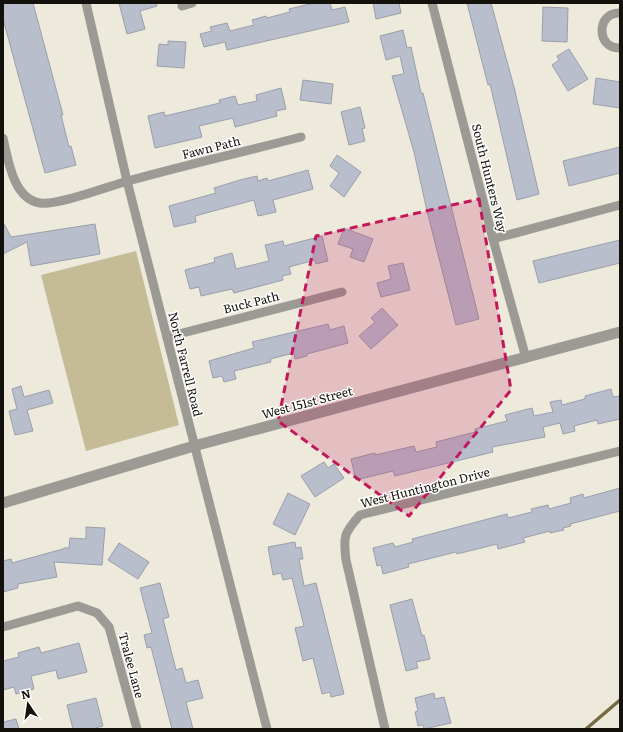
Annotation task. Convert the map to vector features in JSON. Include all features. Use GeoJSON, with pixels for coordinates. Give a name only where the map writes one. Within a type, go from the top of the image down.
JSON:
{"type":"FeatureCollection","features":[{"type":"Feature","properties":{"kind":"street","name":"North Farrell Road"},"geometry":{"type":"LineString","coordinates":[[86,3],[127,181],[267,729]]}},
{"type":"Feature","properties":{"kind":"street"},"geometry":{"type":"LineString","coordinates":[[182,6],[192,3]]}},
{"type":"Feature","properties":{"kind":"street","name":"South Hunters Way"},"geometry":{"type":"LineString","coordinates":[[432,3],[493,239],[526,358]]}},
{"type":"Feature","properties":{"kind":"street"},"geometry":{"type":"LineString","coordinates":[[620,13],[612,14],[606,18],[601,28],[601,34],[607,44],[612,47],[620,48]]}},
{"type":"Feature","properties":{"kind":"street","name":"Fawn Path"},"geometry":{"type":"LineString","coordinates":[[3,138],[14,182],[27,197],[40,203],[63,200],[127,181],[301,138]]}},
{"type":"Feature","properties":{"kind":"street"},"geometry":{"type":"LineString","coordinates":[[493,239],[620,205]]}},
{"type":"Feature","properties":{"kind":"street","name":"Buck Path"},"geometry":{"type":"LineString","coordinates":[[167,337],[342,292]]}},
{"type":"Feature","properties":{"kind":"street","name":"West 151st Street"},"geometry":{"type":"LineString","coordinates":[[3,503],[194,446],[620,332]]}},
{"type":"Feature","properties":{"kind":"street","name":"West Huntington Drive"},"geometry":{"type":"LineString","coordinates":[[385,729],[346,560],[344,547],[346,531],[360,515],[620,451]]}},
{"type":"Feature","properties":{"kind":"street","name":"Tralee Lane"},"geometry":{"type":"LineString","coordinates":[[3,626],[78,606],[97,613],[109,627],[137,729]]}},
{"type":"Feature","properties":{"kind":"highlighted area"},"geometry":{"type":"Polygon","coordinates":[[[479,199],[511,390],[409,516],[278,421],[316,236],[479,199]]]}},
{"type":"Feature","properties":{"kind":"shaded area"},"geometry":{"type":"Polygon","coordinates":[[[136,251],[179,425],[86,451],[41,275],[136,251]]]}},
{"type":"Feature","properties":{"kind":"building"},"geometry":{"type":"Polygon","coordinates":[[[3,3],[33,3],[63,115],[61,115],[69,147],[71,146],[76,165],[45,173],[3,19],[3,3]]]}},
{"type":"Feature","properties":{"kind":"building"},"geometry":{"type":"Polygon","coordinates":[[[119,3],[156,3],[157,6],[140,11],[145,29],[127,34],[119,3]]]}},
{"type":"Feature","properties":{"kind":"building"},"geometry":{"type":"Polygon","coordinates":[[[314,3],[330,3],[332,10],[345,7],[349,22],[227,50],[225,42],[204,47],[200,34],[212,31],[210,27],[227,23],[230,31],[254,25],[252,20],[290,12],[289,9],[314,3]]]}},
{"type":"Feature","properties":{"kind":"building"},"geometry":{"type":"Polygon","coordinates":[[[373,3],[399,3],[401,13],[376,19],[373,3]]]}},
{"type":"Feature","properties":{"kind":"building"},"geometry":{"type":"Polygon","coordinates":[[[467,3],[491,3],[514,87],[539,194],[517,200],[490,84],[488,85],[467,3]]]}},
{"type":"Feature","properties":{"kind":"building"},"geometry":{"type":"Polygon","coordinates":[[[543,7],[568,8],[567,42],[542,41],[543,7]]]}},
{"type":"Feature","properties":{"kind":"building"},"geometry":{"type":"Polygon","coordinates":[[[403,30],[407,48],[411,47],[421,93],[423,93],[479,319],[456,325],[427,211],[414,152],[392,76],[404,74],[400,56],[386,60],[380,36],[403,30]]]}},
{"type":"Feature","properties":{"kind":"building"},"geometry":{"type":"Polygon","coordinates":[[[168,41],[186,42],[184,68],[157,66],[159,44],[168,45],[168,41]]]}},
{"type":"Feature","properties":{"kind":"building"},"geometry":{"type":"Polygon","coordinates":[[[569,49],[588,79],[568,91],[552,65],[559,60],[557,56],[569,49]]]}},
{"type":"Feature","properties":{"kind":"building"},"geometry":{"type":"Polygon","coordinates":[[[596,78],[620,82],[620,108],[593,104],[596,78]]]}},
{"type":"Feature","properties":{"kind":"building"},"geometry":{"type":"Polygon","coordinates":[[[303,80],[333,84],[331,104],[300,100],[303,80]]]}},
{"type":"Feature","properties":{"kind":"building"},"geometry":{"type":"Polygon","coordinates":[[[281,88],[286,109],[276,111],[277,116],[235,127],[233,118],[199,126],[202,137],[155,148],[148,116],[164,112],[165,116],[220,103],[219,100],[235,96],[238,105],[257,101],[256,95],[281,88]]]}},
{"type":"Feature","properties":{"kind":"building"},"geometry":{"type":"Polygon","coordinates":[[[360,107],[365,128],[362,129],[365,141],[349,145],[341,112],[360,107]]]}},
{"type":"Feature","properties":{"kind":"building"},"geometry":{"type":"Polygon","coordinates":[[[620,147],[620,173],[569,186],[563,161],[620,147]]]}},
{"type":"Feature","properties":{"kind":"building"},"geometry":{"type":"Polygon","coordinates":[[[337,155],[361,172],[344,197],[330,186],[339,173],[330,166],[337,155]]]}},
{"type":"Feature","properties":{"kind":"building"},"geometry":{"type":"Polygon","coordinates":[[[308,170],[313,189],[273,200],[276,212],[258,216],[254,200],[195,216],[196,222],[174,227],[169,206],[216,193],[214,188],[240,180],[257,176],[258,181],[267,178],[268,181],[308,170]]]}},
{"type":"Feature","properties":{"kind":"building"},"geometry":{"type":"Polygon","coordinates":[[[3,222],[11,237],[95,224],[100,254],[31,266],[27,242],[3,254],[3,222]]]}},
{"type":"Feature","properties":{"kind":"building"},"geometry":{"type":"Polygon","coordinates":[[[344,228],[373,239],[364,262],[350,257],[353,249],[338,244],[344,228]]]}},
{"type":"Feature","properties":{"kind":"building"},"geometry":{"type":"Polygon","coordinates":[[[322,236],[328,261],[316,264],[315,260],[289,267],[291,274],[282,276],[283,280],[234,293],[232,289],[201,296],[199,287],[190,289],[185,270],[215,262],[214,258],[232,253],[236,269],[269,261],[265,245],[283,241],[284,246],[322,236]]]}},
{"type":"Feature","properties":{"kind":"building"},"geometry":{"type":"Polygon","coordinates":[[[620,240],[620,263],[539,283],[533,261],[620,240]]]}},
{"type":"Feature","properties":{"kind":"building"},"geometry":{"type":"Polygon","coordinates":[[[403,263],[410,290],[381,297],[377,283],[391,279],[388,266],[403,263]]]}},
{"type":"Feature","properties":{"kind":"building"},"geometry":{"type":"Polygon","coordinates":[[[382,308],[398,325],[371,349],[359,336],[375,322],[371,318],[382,308]]]}},
{"type":"Feature","properties":{"kind":"building"},"geometry":{"type":"Polygon","coordinates":[[[328,324],[330,330],[344,326],[348,343],[307,354],[307,356],[295,359],[294,353],[270,359],[271,362],[234,371],[236,379],[224,382],[222,376],[213,378],[209,361],[254,348],[252,342],[328,324]]]}},
{"type":"Feature","properties":{"kind":"building"},"geometry":{"type":"Polygon","coordinates":[[[21,386],[24,397],[49,390],[53,403],[27,410],[33,431],[15,435],[9,411],[17,409],[12,389],[21,386]]]}},
{"type":"Feature","properties":{"kind":"building"},"geometry":{"type":"Polygon","coordinates":[[[611,389],[613,397],[620,396],[620,419],[598,424],[597,420],[574,426],[575,431],[563,434],[560,423],[543,427],[545,437],[492,447],[493,452],[395,476],[393,471],[356,480],[351,459],[414,446],[416,452],[437,447],[436,442],[475,432],[475,429],[507,421],[505,415],[532,408],[534,416],[553,412],[550,402],[561,400],[562,405],[585,399],[585,396],[611,389]]]}},
{"type":"Feature","properties":{"kind":"building"},"geometry":{"type":"Polygon","coordinates":[[[324,462],[328,468],[334,464],[344,478],[315,497],[301,476],[324,462]]]}},
{"type":"Feature","properties":{"kind":"building"},"geometry":{"type":"Polygon","coordinates":[[[620,488],[620,511],[570,524],[571,526],[563,528],[564,530],[550,533],[550,531],[523,538],[525,542],[498,549],[497,544],[457,554],[456,552],[408,564],[409,567],[383,574],[381,565],[377,566],[373,548],[393,543],[395,547],[413,542],[412,539],[507,514],[508,518],[532,512],[531,509],[548,505],[549,509],[571,503],[570,498],[583,494],[584,498],[620,488]]]}},
{"type":"Feature","properties":{"kind":"building"},"geometry":{"type":"Polygon","coordinates":[[[288,493],[310,504],[295,535],[273,524],[288,493]]]}},
{"type":"Feature","properties":{"kind":"building"},"geometry":{"type":"Polygon","coordinates":[[[86,527],[105,528],[102,565],[54,562],[57,577],[18,584],[18,588],[3,592],[3,561],[11,559],[12,563],[64,548],[69,548],[70,538],[86,539],[86,527]]]}},
{"type":"Feature","properties":{"kind":"building"},"geometry":{"type":"Polygon","coordinates":[[[295,542],[296,548],[301,547],[303,559],[299,559],[304,586],[316,583],[344,694],[331,697],[330,692],[322,694],[313,658],[303,661],[295,628],[304,626],[292,578],[283,580],[281,573],[273,575],[268,547],[295,542]]]}},
{"type":"Feature","properties":{"kind":"building"},"geometry":{"type":"Polygon","coordinates":[[[119,543],[149,562],[138,579],[108,560],[119,543]]]}},
{"type":"Feature","properties":{"kind":"building"},"geometry":{"type":"Polygon","coordinates":[[[160,583],[169,617],[163,619],[176,670],[182,668],[186,683],[198,680],[203,698],[186,702],[193,729],[172,729],[151,647],[147,648],[144,635],[152,633],[140,588],[160,583]]]}},
{"type":"Feature","properties":{"kind":"building"},"geometry":{"type":"Polygon","coordinates":[[[412,599],[430,659],[416,662],[418,668],[406,671],[390,605],[412,599]]]}},
{"type":"Feature","properties":{"kind":"building"},"geometry":{"type":"Polygon","coordinates":[[[79,643],[87,672],[58,679],[56,670],[31,676],[34,689],[16,694],[14,687],[3,690],[3,661],[19,657],[18,653],[39,647],[41,653],[79,643]]]}},
{"type":"Feature","properties":{"kind":"building"},"geometry":{"type":"Polygon","coordinates":[[[434,693],[435,699],[444,697],[451,723],[424,729],[423,725],[418,726],[415,712],[418,711],[415,698],[434,693]]]}},
{"type":"Feature","properties":{"kind":"building"},"geometry":{"type":"Polygon","coordinates":[[[96,698],[103,726],[92,729],[73,729],[67,705],[96,698]]]}},
{"type":"Feature","properties":{"kind":"building"},"geometry":{"type":"Polygon","coordinates":[[[16,719],[19,729],[3,729],[3,722],[16,719]]]}},
{"type":"Feature","properties":{"kind":"waterway"},"geometry":{"type":"LineString","coordinates":[[586,729],[620,700]]}}]}
